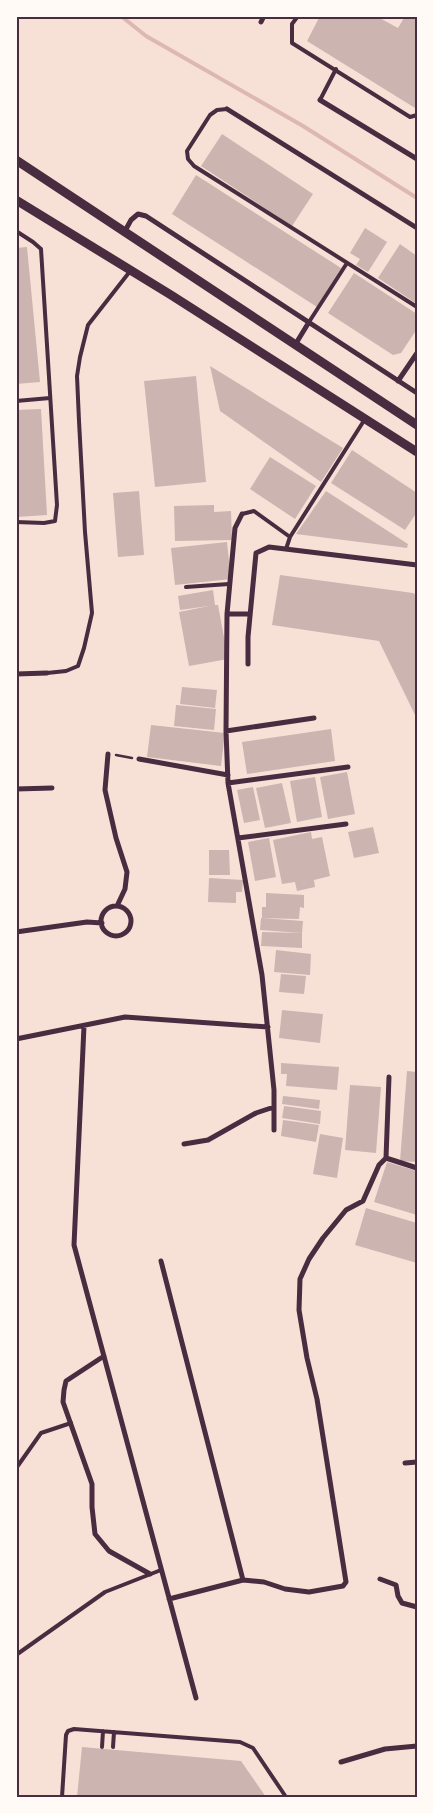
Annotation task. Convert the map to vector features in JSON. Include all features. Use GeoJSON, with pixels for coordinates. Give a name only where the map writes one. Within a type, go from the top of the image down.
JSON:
{"type":"FeatureCollection","features":[{"type":"Feature","properties":{"kind":"street"},"geometry":{"type":"LineString","coordinates":[[320,100],[417,159]]}},
{"type":"Feature","properties":{"kind":"street"},"geometry":{"type":"LineString","coordinates":[[227,110],[417,228]]}},
{"type":"Feature","properties":{"kind":"street"},"geometry":{"type":"LineString","coordinates":[[16,160],[417,426]]}},
{"type":"Feature","properties":{"kind":"street"},"geometry":{"type":"LineString","coordinates":[[16,200],[131,270],[417,452]]}},
{"type":"Feature","properties":{"kind":"street"},"geometry":{"type":"LineString","coordinates":[[124,231],[131,220],[138,214],[146,216],[417,393]]}},
{"type":"Feature","properties":{"kind":"street"},"geometry":{"type":"LineString","coordinates":[[294,345],[309,322]]}},
{"type":"Feature","properties":{"kind":"street"},"geometry":{"type":"LineString","coordinates":[[398,381],[417,353]]}},
{"type":"Feature","properties":{"kind":"street"},"geometry":{"type":"LineString","coordinates":[[242,514],[235,528],[227,614],[226,731],[228,783],[262,975],[274,1090],[274,1130]]}},
{"type":"Feature","properties":{"kind":"street"},"geometry":{"type":"LineString","coordinates":[[248,664],[248,637],[256,553],[269,547],[417,565]]}},
{"type":"Feature","properties":{"kind":"street"},"geometry":{"type":"LineString","coordinates":[[227,614],[250,614]]}},
{"type":"Feature","properties":{"kind":"street"},"geometry":{"type":"LineString","coordinates":[[16,674],[47,673]]}},
{"type":"Feature","properties":{"kind":"street"},"geometry":{"type":"LineString","coordinates":[[226,731],[314,718]]}},
{"type":"Feature","properties":{"kind":"street"},"geometry":{"type":"LineString","coordinates":[[108,754],[105,790],[116,838],[128,872],[126,889],[117,906]]}},
{"type":"Feature","properties":{"kind":"street"},"geometry":{"type":"LineString","coordinates":[[139,759],[228,775]]}},
{"type":"Feature","properties":{"kind":"street"},"geometry":{"type":"LineString","coordinates":[[228,783],[348,767]]}},
{"type":"Feature","properties":{"kind":"street"},"geometry":{"type":"LineString","coordinates":[[16,790],[52,788]]}},
{"type":"Feature","properties":{"kind":"street"},"geometry":{"type":"LineString","coordinates":[[238,838],[346,824]]}},
{"type":"Feature","properties":{"kind":"street"},"geometry":{"type":"LineString","coordinates":[[117,906],[126,910],[131,918],[130,927],[127,931],[114,936],[106,931],[102,923],[105,911],[117,906]]}},
{"type":"Feature","properties":{"kind":"street"},"geometry":{"type":"LineString","coordinates":[[16,932],[87,922],[102,923]]}},
{"type":"Feature","properties":{"kind":"street"},"geometry":{"type":"LineString","coordinates":[[16,1039],[125,1017],[268,1027]]}},
{"type":"Feature","properties":{"kind":"street"},"geometry":{"type":"LineString","coordinates":[[84,1026],[74,1245],[196,1698]]}},
{"type":"Feature","properties":{"kind":"street"},"geometry":{"type":"LineString","coordinates":[[169,1599],[244,1580],[264,1582],[285,1589],[309,1592],[343,1586],[346,1582],[317,1399],[307,1358],[299,1310],[300,1279],[309,1259],[323,1238],[346,1210],[363,1201],[379,1165],[386,1158],[388,1077]]}},
{"type":"Feature","properties":{"kind":"street"},"geometry":{"type":"LineString","coordinates":[[184,1144],[208,1140],[256,1113],[274,1107]]}},
{"type":"Feature","properties":{"kind":"street"},"geometry":{"type":"LineString","coordinates":[[386,1158],[417,1168]]}},
{"type":"Feature","properties":{"kind":"street"},"geometry":{"type":"LineString","coordinates":[[161,1261],[244,1580]]}},
{"type":"Feature","properties":{"kind":"street"},"geometry":{"type":"LineString","coordinates":[[104,1356],[66,1382],[64,1402],[92,1484],[92,1507],[96,1534],[109,1551],[150,1574]]}},
{"type":"Feature","properties":{"kind":"street"},"geometry":{"type":"LineString","coordinates":[[405,1464],[417,1462]]}},
{"type":"Feature","properties":{"kind":"street"},"geometry":{"type":"LineString","coordinates":[[380,1579],[396,1585],[398,1596],[402,1603],[417,1607]]}},
{"type":"Feature","properties":{"kind":"street"},"geometry":{"type":"LineString","coordinates":[[341,1762],[385,1749],[417,1746]]}},
{"type":"Feature","properties":{"kind":"lane"},"geometry":{"type":"LineString","coordinates":[[298,16],[292,24],[292,43],[410,117],[417,116]]}},
{"type":"Feature","properties":{"kind":"lane"},"geometry":{"type":"LineString","coordinates":[[320,100],[336,69]]}},
{"type":"Feature","properties":{"kind":"lane"},"geometry":{"type":"LineString","coordinates":[[227,110],[217,110],[210,115],[187,151],[188,159],[194,166],[417,307]]}},
{"type":"Feature","properties":{"kind":"lane"},"geometry":{"type":"LineString","coordinates":[[16,232],[41,249],[57,505],[55,521],[44,523],[16,522]]}},
{"type":"Feature","properties":{"kind":"lane"},"geometry":{"type":"LineString","coordinates":[[309,322],[347,263]]}},
{"type":"Feature","properties":{"kind":"lane"},"geometry":{"type":"LineString","coordinates":[[47,673],[66,671],[78,666],[92,612],[84,532],[77,376],[80,357],[88,325],[131,270]]}},
{"type":"Feature","properties":{"kind":"lane"},"geometry":{"type":"LineString","coordinates":[[16,401],[50,398]]}},
{"type":"Feature","properties":{"kind":"lane"},"geometry":{"type":"LineString","coordinates":[[286,549],[290,537],[365,419]]}},
{"type":"Feature","properties":{"kind":"lane"},"geometry":{"type":"LineString","coordinates":[[242,514],[254,511],[290,537]]}},
{"type":"Feature","properties":{"kind":"lane"},"geometry":{"type":"LineString","coordinates":[[186,587],[229,584]]}},
{"type":"Feature","properties":{"kind":"lane"},"geometry":{"type":"LineString","coordinates":[[18,1467],[41,1433],[71,1423]]}},
{"type":"Feature","properties":{"kind":"lane"},"geometry":{"type":"LineString","coordinates":[[16,1655],[106,1592],[161,1570]]}},
{"type":"Feature","properties":{"kind":"lane"},"geometry":{"type":"LineString","coordinates":[[62,1797],[66,1735],[68,1731],[74,1730],[240,1742],[253,1748],[286,1797]]}},
{"type":"Feature","properties":{"kind":"lane"},"geometry":{"type":"LineString","coordinates":[[102,1747],[103,1731]]}},
{"type":"Feature","properties":{"kind":"lane"},"geometry":{"type":"LineString","coordinates":[[113,1747],[114,1732]]}},
{"type":"Feature","properties":{"kind":"path"},"geometry":{"type":"LineString","coordinates":[[108,754],[139,759]]}},
{"type":"Feature","properties":{"kind":"building"},"geometry":{"type":"Polygon","coordinates":[[[320,16],[376,16],[398,28],[405,16],[417,16],[417,105],[415,108],[307,41],[320,16]]]}},
{"type":"Feature","properties":{"kind":"building"},"geometry":{"type":"Polygon","coordinates":[[[222,134],[313,194],[292,226],[201,166],[222,134]]]}},
{"type":"Feature","properties":{"kind":"building"},"geometry":{"type":"Polygon","coordinates":[[[196,175],[341,268],[317,307],[172,214],[196,175]]]}},
{"type":"Feature","properties":{"kind":"building"},"geometry":{"type":"Polygon","coordinates":[[[365,228],[387,242],[368,272],[356,265],[360,259],[350,253],[365,228]]]}},
{"type":"Feature","properties":{"kind":"building"},"geometry":{"type":"Polygon","coordinates":[[[400,244],[417,256],[417,304],[378,278],[400,244]]]}},
{"type":"Feature","properties":{"kind":"building"},"geometry":{"type":"Polygon","coordinates":[[[27,247],[40,382],[16,384],[16,248],[27,247]]]}},
{"type":"Feature","properties":{"kind":"building"},"geometry":{"type":"Polygon","coordinates":[[[354,273],[417,314],[417,329],[401,353],[393,355],[328,313],[354,273]]]}},
{"type":"Feature","properties":{"kind":"building"},"geometry":{"type":"Polygon","coordinates":[[[210,366],[343,448],[321,482],[220,411],[210,366]]]}},
{"type":"Feature","properties":{"kind":"building"},"geometry":{"type":"Polygon","coordinates":[[[196,376],[206,482],[155,487],[144,381],[196,376]]]}},
{"type":"Feature","properties":{"kind":"building"},"geometry":{"type":"Polygon","coordinates":[[[41,409],[47,515],[16,517],[16,410],[41,409]]]}},
{"type":"Feature","properties":{"kind":"building"},"geometry":{"type":"Polygon","coordinates":[[[352,450],[417,493],[417,512],[405,530],[331,483],[352,450]]]}},
{"type":"Feature","properties":{"kind":"building"},"geometry":{"type":"Polygon","coordinates":[[[270,457],[316,486],[295,519],[250,489],[270,457]]]}},
{"type":"Feature","properties":{"kind":"building"},"geometry":{"type":"Polygon","coordinates":[[[139,491],[144,555],[118,557],[113,493],[139,491]]]}},
{"type":"Feature","properties":{"kind":"building"},"geometry":{"type":"Polygon","coordinates":[[[326,491],[408,544],[407,548],[296,534],[326,491]]]}},
{"type":"Feature","properties":{"kind":"building"},"geometry":{"type":"Polygon","coordinates":[[[214,505],[214,512],[231,511],[232,540],[175,541],[174,506],[214,505]]]}},
{"type":"Feature","properties":{"kind":"building"},"geometry":{"type":"Polygon","coordinates":[[[227,542],[231,579],[175,585],[171,548],[227,542]]]}},
{"type":"Feature","properties":{"kind":"building"},"geometry":{"type":"Polygon","coordinates":[[[280,575],[417,595],[417,719],[379,641],[272,625],[280,575]]]}},
{"type":"Feature","properties":{"kind":"building"},"geometry":{"type":"Polygon","coordinates":[[[213,590],[215,605],[218,605],[228,659],[189,666],[179,612],[209,606],[180,610],[178,596],[213,590]]]}},
{"type":"Feature","properties":{"kind":"building"},"geometry":{"type":"Polygon","coordinates":[[[182,687],[217,690],[215,708],[180,704],[182,687]]]}},
{"type":"Feature","properties":{"kind":"building"},"geometry":{"type":"Polygon","coordinates":[[[176,705],[216,709],[214,730],[174,726],[176,705]]]}},
{"type":"Feature","properties":{"kind":"building"},"geometry":{"type":"Polygon","coordinates":[[[151,725],[225,733],[221,766],[147,757],[151,725]]]}},
{"type":"Feature","properties":{"kind":"building"},"geometry":{"type":"Polygon","coordinates":[[[331,729],[335,761],[247,774],[242,742],[331,729]]]}},
{"type":"Feature","properties":{"kind":"building"},"geometry":{"type":"Polygon","coordinates":[[[347,772],[355,814],[328,819],[320,777],[347,772]]]}},
{"type":"Feature","properties":{"kind":"building"},"geometry":{"type":"Polygon","coordinates":[[[315,777],[322,817],[297,822],[290,781],[315,777]]]}},
{"type":"Feature","properties":{"kind":"building"},"geometry":{"type":"Polygon","coordinates":[[[282,783],[291,823],[265,828],[256,788],[282,783]]]}},
{"type":"Feature","properties":{"kind":"building"},"geometry":{"type":"Polygon","coordinates":[[[253,787],[260,820],[244,823],[237,790],[253,787]]]}},
{"type":"Feature","properties":{"kind":"building"},"geometry":{"type":"Polygon","coordinates":[[[373,827],[379,853],[354,858],[348,832],[373,827]]]}},
{"type":"Feature","properties":{"kind":"building"},"geometry":{"type":"Polygon","coordinates":[[[311,832],[312,839],[322,837],[330,876],[314,880],[315,887],[297,891],[295,882],[282,884],[273,840],[311,832]]]}},
{"type":"Feature","properties":{"kind":"building"},"geometry":{"type":"Polygon","coordinates":[[[269,838],[276,877],[255,881],[248,842],[269,838]]]}},
{"type":"Feature","properties":{"kind":"building"},"geometry":{"type":"Polygon","coordinates":[[[209,850],[229,850],[230,875],[209,875],[209,850]]]}},
{"type":"Feature","properties":{"kind":"building"},"geometry":{"type":"Polygon","coordinates":[[[209,878],[243,880],[242,892],[236,892],[236,903],[208,902],[209,878]]]}},
{"type":"Feature","properties":{"kind":"building"},"geometry":{"type":"Polygon","coordinates":[[[266,893],[304,895],[304,908],[300,907],[299,919],[262,918],[262,907],[266,907],[266,893]]]}},
{"type":"Feature","properties":{"kind":"building"},"geometry":{"type":"Polygon","coordinates":[[[261,918],[303,921],[302,933],[260,930],[261,918]]]}},
{"type":"Feature","properties":{"kind":"building"},"geometry":{"type":"Polygon","coordinates":[[[262,932],[302,933],[302,948],[261,946],[262,932]]]}},
{"type":"Feature","properties":{"kind":"building"},"geometry":{"type":"Polygon","coordinates":[[[276,950],[311,954],[310,975],[274,972],[276,950]]]}},
{"type":"Feature","properties":{"kind":"building"},"geometry":{"type":"Polygon","coordinates":[[[281,974],[306,976],[304,994],[279,992],[281,974]]]}},
{"type":"Feature","properties":{"kind":"building"},"geometry":{"type":"Polygon","coordinates":[[[282,1010],[323,1014],[320,1043],[279,1038],[282,1010]]]}},
{"type":"Feature","properties":{"kind":"building"},"geometry":{"type":"Polygon","coordinates":[[[281,1063],[339,1067],[337,1090],[286,1086],[287,1074],[281,1074],[281,1063]]]}},
{"type":"Feature","properties":{"kind":"building"},"geometry":{"type":"Polygon","coordinates":[[[407,1071],[417,1072],[417,1162],[400,1161],[407,1071]]]}},
{"type":"Feature","properties":{"kind":"building"},"geometry":{"type":"Polygon","coordinates":[[[350,1085],[381,1087],[376,1153],[345,1150],[350,1085]]]}},
{"type":"Feature","properties":{"kind":"building"},"geometry":{"type":"Polygon","coordinates":[[[283,1096],[320,1100],[319,1109],[282,1104],[283,1096]]]}},
{"type":"Feature","properties":{"kind":"building"},"geometry":{"type":"Polygon","coordinates":[[[284,1106],[321,1111],[320,1124],[282,1118],[284,1106]]]}},
{"type":"Feature","properties":{"kind":"building"},"geometry":{"type":"Polygon","coordinates":[[[283,1120],[319,1125],[316,1142],[281,1136],[283,1120]]]}},
{"type":"Feature","properties":{"kind":"building"},"geometry":{"type":"Polygon","coordinates":[[[320,1134],[343,1138],[337,1178],[313,1174],[320,1134]]]}},
{"type":"Feature","properties":{"kind":"building"},"geometry":{"type":"Polygon","coordinates":[[[387,1162],[417,1171],[417,1215],[374,1202],[387,1162]]]}},
{"type":"Feature","properties":{"kind":"building"},"geometry":{"type":"Polygon","coordinates":[[[366,1208],[417,1223],[417,1263],[355,1245],[366,1208]]]}},
{"type":"Feature","properties":{"kind":"building"},"geometry":{"type":"Polygon","coordinates":[[[82,1747],[241,1761],[266,1797],[77,1797],[82,1747]]]}},
{"type":"Feature","properties":{"kind":"waterway"},"geometry":{"type":"LineString","coordinates":[[121,16],[146,36],[303,126],[417,198]]}}]}
